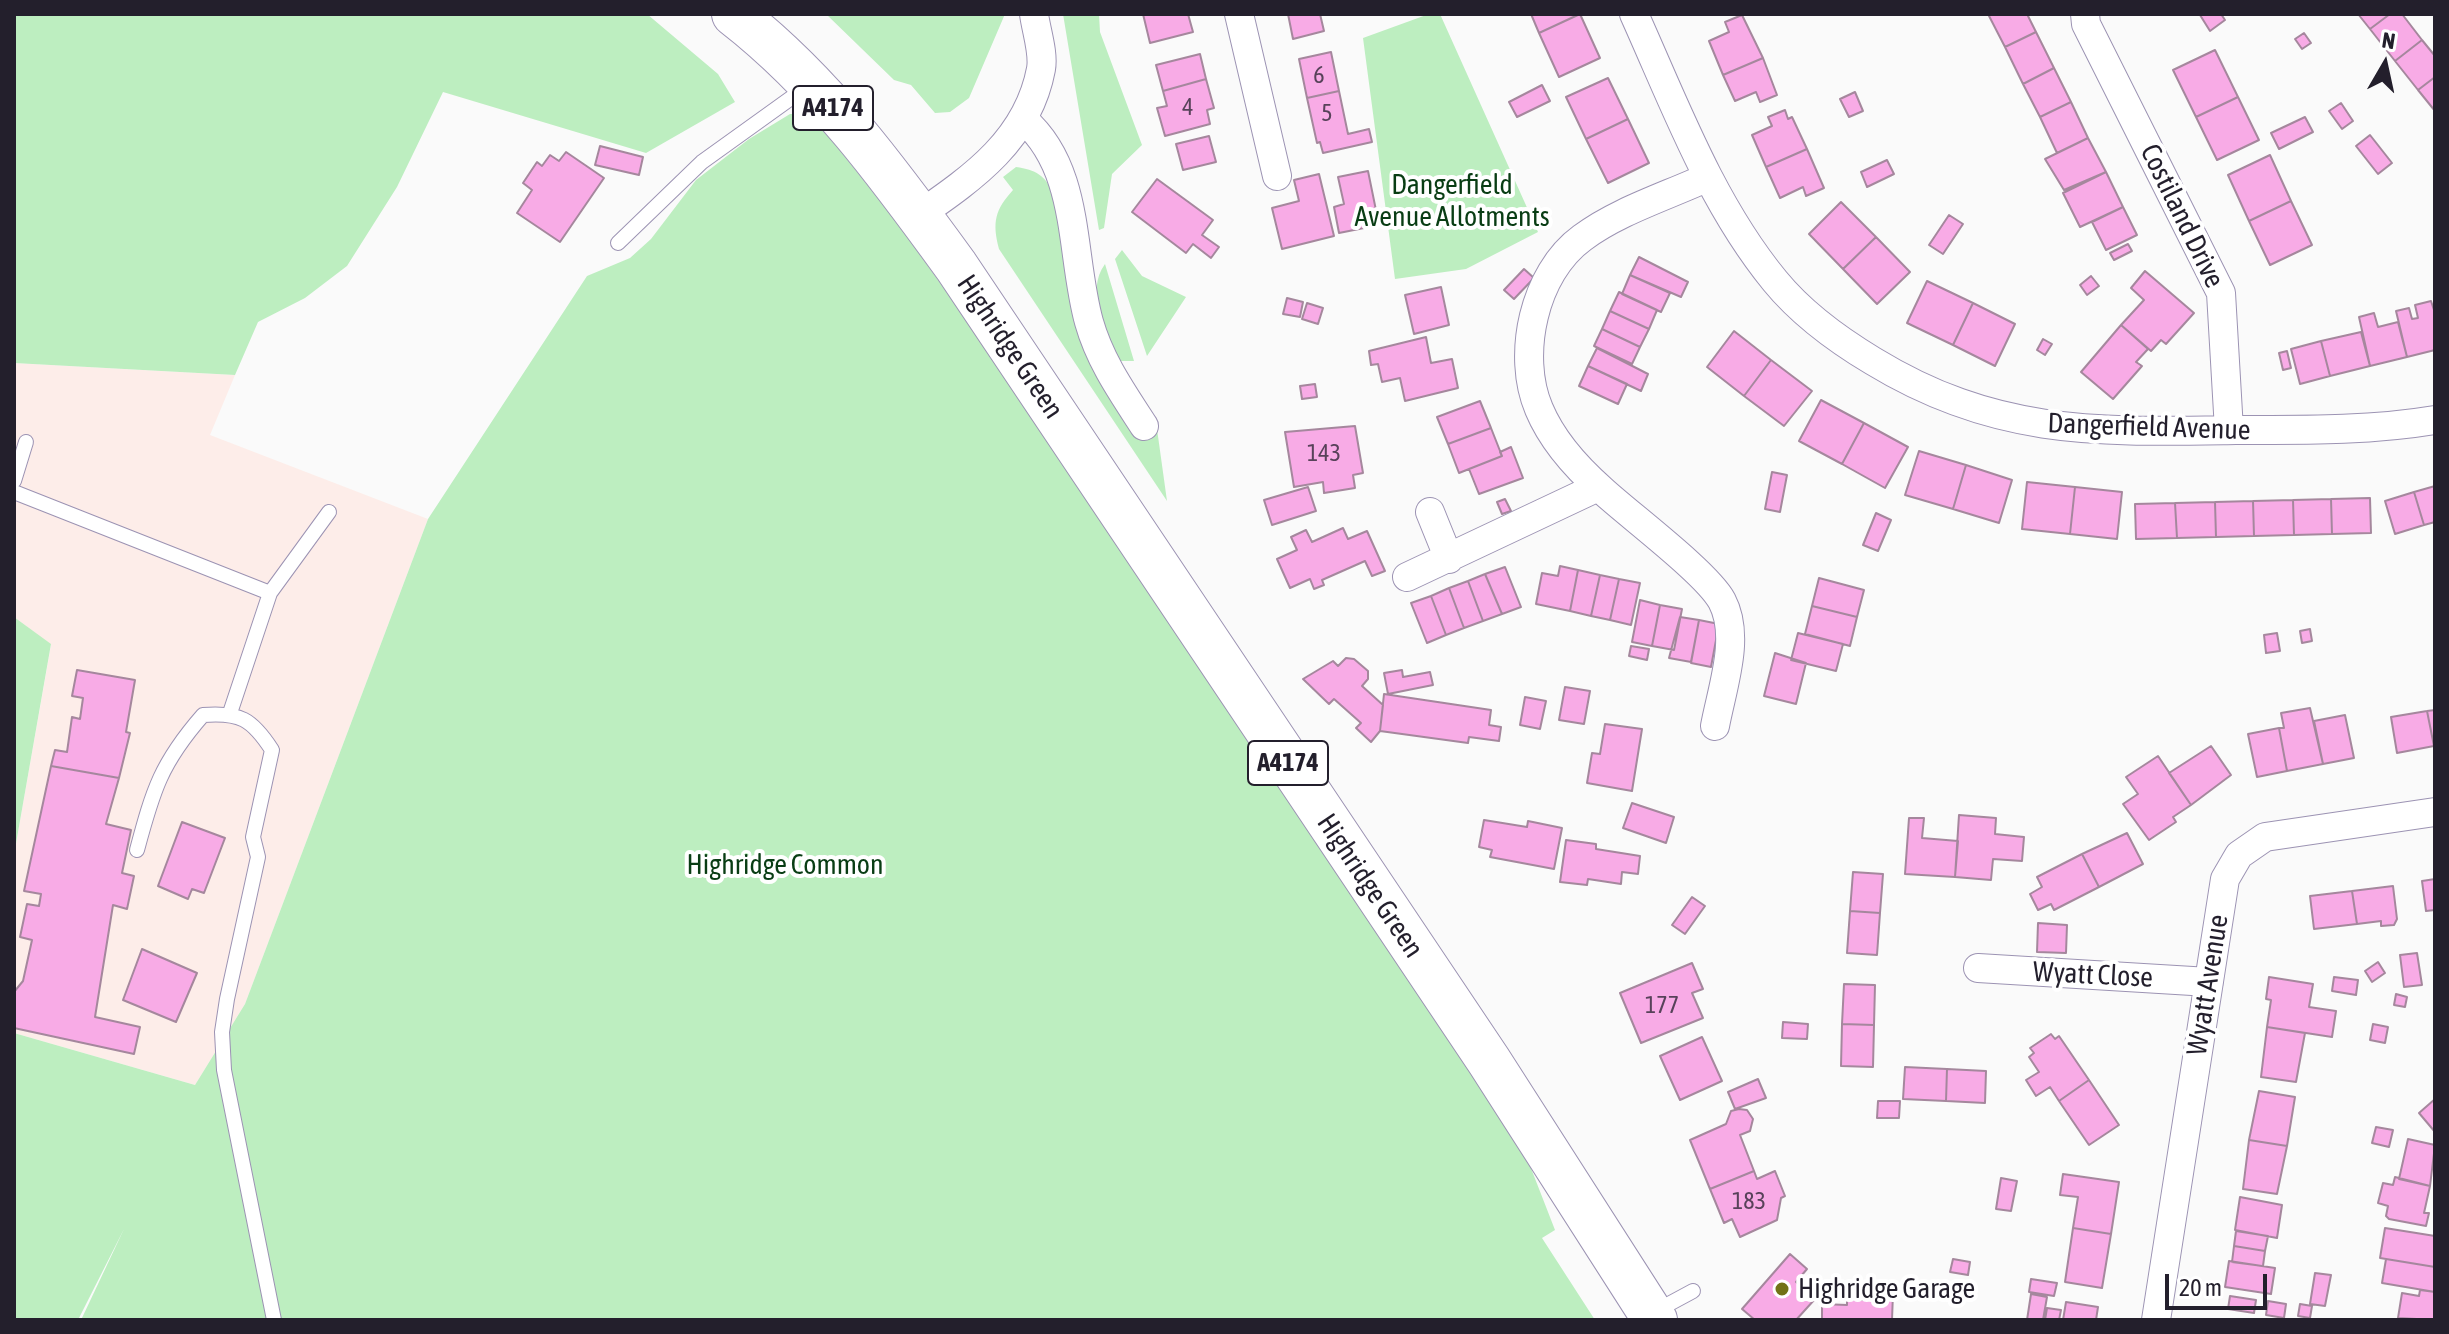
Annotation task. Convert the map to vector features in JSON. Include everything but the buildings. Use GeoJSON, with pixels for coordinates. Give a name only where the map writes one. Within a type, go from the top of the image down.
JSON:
{"type":"FeatureCollection","features":[{"type":"Feature","properties":{"kind":"highway","name":"Highridge Green"},"geometry":{"type":"LineString","coordinates":[[734,14],[812,83],[919,215],[1489,1061],[1651,1318]]}},
{"type":"Feature","properties":{"kind":"street"},"geometry":{"type":"LineString","coordinates":[[919,215],[982,171],[1024,120],[1042,66],[1034,14]]}},
{"type":"Feature","properties":{"kind":"street"},"geometry":{"type":"LineString","coordinates":[[1239,14],[1277,176]]}},
{"type":"Feature","properties":{"kind":"street","name":"Dangerfield Avenue"},"geometry":{"type":"LineString","coordinates":[[1634,14],[1708,177],[1776,282],[1812,318],[1853,349],[1905,381],[1954,403],[2013,420],[2080,430],[2392,427],[2435,420]]}},
{"type":"Feature","properties":{"kind":"street","name":"Costiland Drive"},"geometry":{"type":"LineString","coordinates":[[2085,14],[2086,24],[2221,293],[2229,430]]}},
{"type":"Feature","properties":{"kind":"street"},"geometry":{"type":"LineString","coordinates":[[1024,120],[1043,137],[1060,165],[1089,321],[1103,361],[1144,426]]}},
{"type":"Feature","properties":{"kind":"street"},"geometry":{"type":"LineString","coordinates":[[1708,177],[1581,238],[1557,262],[1540,293],[1529,333],[1538,407],[1555,440],[1598,487],[1705,581],[1722,600],[1731,631],[1715,726]]}},
{"type":"Feature","properties":{"kind":"street"},"geometry":{"type":"LineString","coordinates":[[1407,577],[1598,487]]}},
{"type":"Feature","properties":{"kind":"street"},"geometry":{"type":"LineString","coordinates":[[1430,512],[1449,559]]}},
{"type":"Feature","properties":{"kind":"street","name":"Wyatt Avenue"},"geometry":{"type":"LineString","coordinates":[[2156,1320],[2225,879],[2239,855],[2265,837],[2435,812]]}},
{"type":"Feature","properties":{"kind":"street","name":"Wyatt Close"},"geometry":{"type":"LineString","coordinates":[[1978,968],[2209,982]]}},
{"type":"Feature","properties":{"kind":"lane"},"geometry":{"type":"LineString","coordinates":[[618,243],[702,162],[812,83]]}},
{"type":"Feature","properties":{"kind":"lane"},"geometry":{"type":"LineString","coordinates":[[14,481],[26,442]]}},
{"type":"Feature","properties":{"kind":"lane"},"geometry":{"type":"LineString","coordinates":[[14,492],[270,593]]}},
{"type":"Feature","properties":{"kind":"lane"},"geometry":{"type":"LineString","coordinates":[[230,713],[270,593],[329,512]]}},
{"type":"Feature","properties":{"kind":"lane"},"geometry":{"type":"LineString","coordinates":[[137,850],[150,798],[173,749],[203,715],[230,713],[257,727],[272,750],[253,837],[258,857],[222,1032],[224,1070],[274,1320]]}},
{"type":"Feature","properties":{"kind":"lane"},"geometry":{"type":"LineString","coordinates":[[1651,1318],[1693,1291]]}},
{"type":"Feature","properties":{"kind":"shaded area"},"geometry":{"type":"Polygon","coordinates":[[[14,363],[235,375],[210,435],[428,519],[245,1004],[195,1085],[14,1033],[14,855],[51,645],[14,617],[14,363]]]}},
{"type":"Feature","properties":{"kind":"green space"},"geometry":{"type":"Polygon","coordinates":[[[14,14],[647,14],[718,74],[735,102],[646,153],[443,92],[397,187],[347,266],[305,298],[258,322],[235,375],[14,363],[14,14]]]}},
{"type":"Feature","properties":{"kind":"green space"},"geometry":{"type":"Polygon","coordinates":[[[826,14],[1005,14],[969,98],[950,112],[935,113],[911,85],[894,80],[826,14]]]}},
{"type":"Feature","properties":{"kind":"green space"},"geometry":{"type":"Polygon","coordinates":[[[1063,14],[1099,14],[1100,32],[1142,145],[1112,174],[1104,228],[1099,230],[1063,14]]]}},
{"type":"Feature","properties":{"kind":"green space","name":"Dangerfield Avenue Allotments"},"geometry":{"type":"Polygon","coordinates":[[[1429,14],[1440,14],[1538,232],[1466,269],[1395,279],[1363,38],[1429,14]]]}},
{"type":"Feature","properties":{"kind":"green space","name":"Highridge Common"},"geometry":{"type":"Polygon","coordinates":[[[790,114],[811,114],[893,217],[971,326],[1449,1040],[1527,1158],[1555,1230],[1542,1238],[1595,1320],[81,1320],[124,1229],[78,1320],[14,1320],[14,1033],[195,1085],[245,1004],[428,519],[587,276],[630,258],[651,239],[696,180],[749,139],[790,114]]]}},
{"type":"Feature","properties":{"kind":"green space"},"geometry":{"type":"Polygon","coordinates":[[[1016,167],[1039,174],[1053,193],[1089,357],[1141,440],[1157,429],[1167,501],[999,249],[997,217],[1013,190],[1003,177],[1016,167]]]}},
{"type":"Feature","properties":{"kind":"green space"},"geometry":{"type":"Polygon","coordinates":[[[1122,250],[1142,276],[1186,297],[1147,356],[1115,259],[1122,250]]]}},
{"type":"Feature","properties":{"kind":"green space"},"geometry":{"type":"Polygon","coordinates":[[[1105,264],[1134,361],[1119,361],[1103,326],[1097,287],[1105,264]]]}},
{"type":"Feature","properties":{"kind":"green space"},"geometry":{"type":"Polygon","coordinates":[[[14,617],[51,644],[14,855],[14,617]]]}},
{"type":"Feature","properties":{"kind":"place","name":"Highridge Garage"},"geometry":{"type":"Point","coordinates":[1782,1289]}}]}
